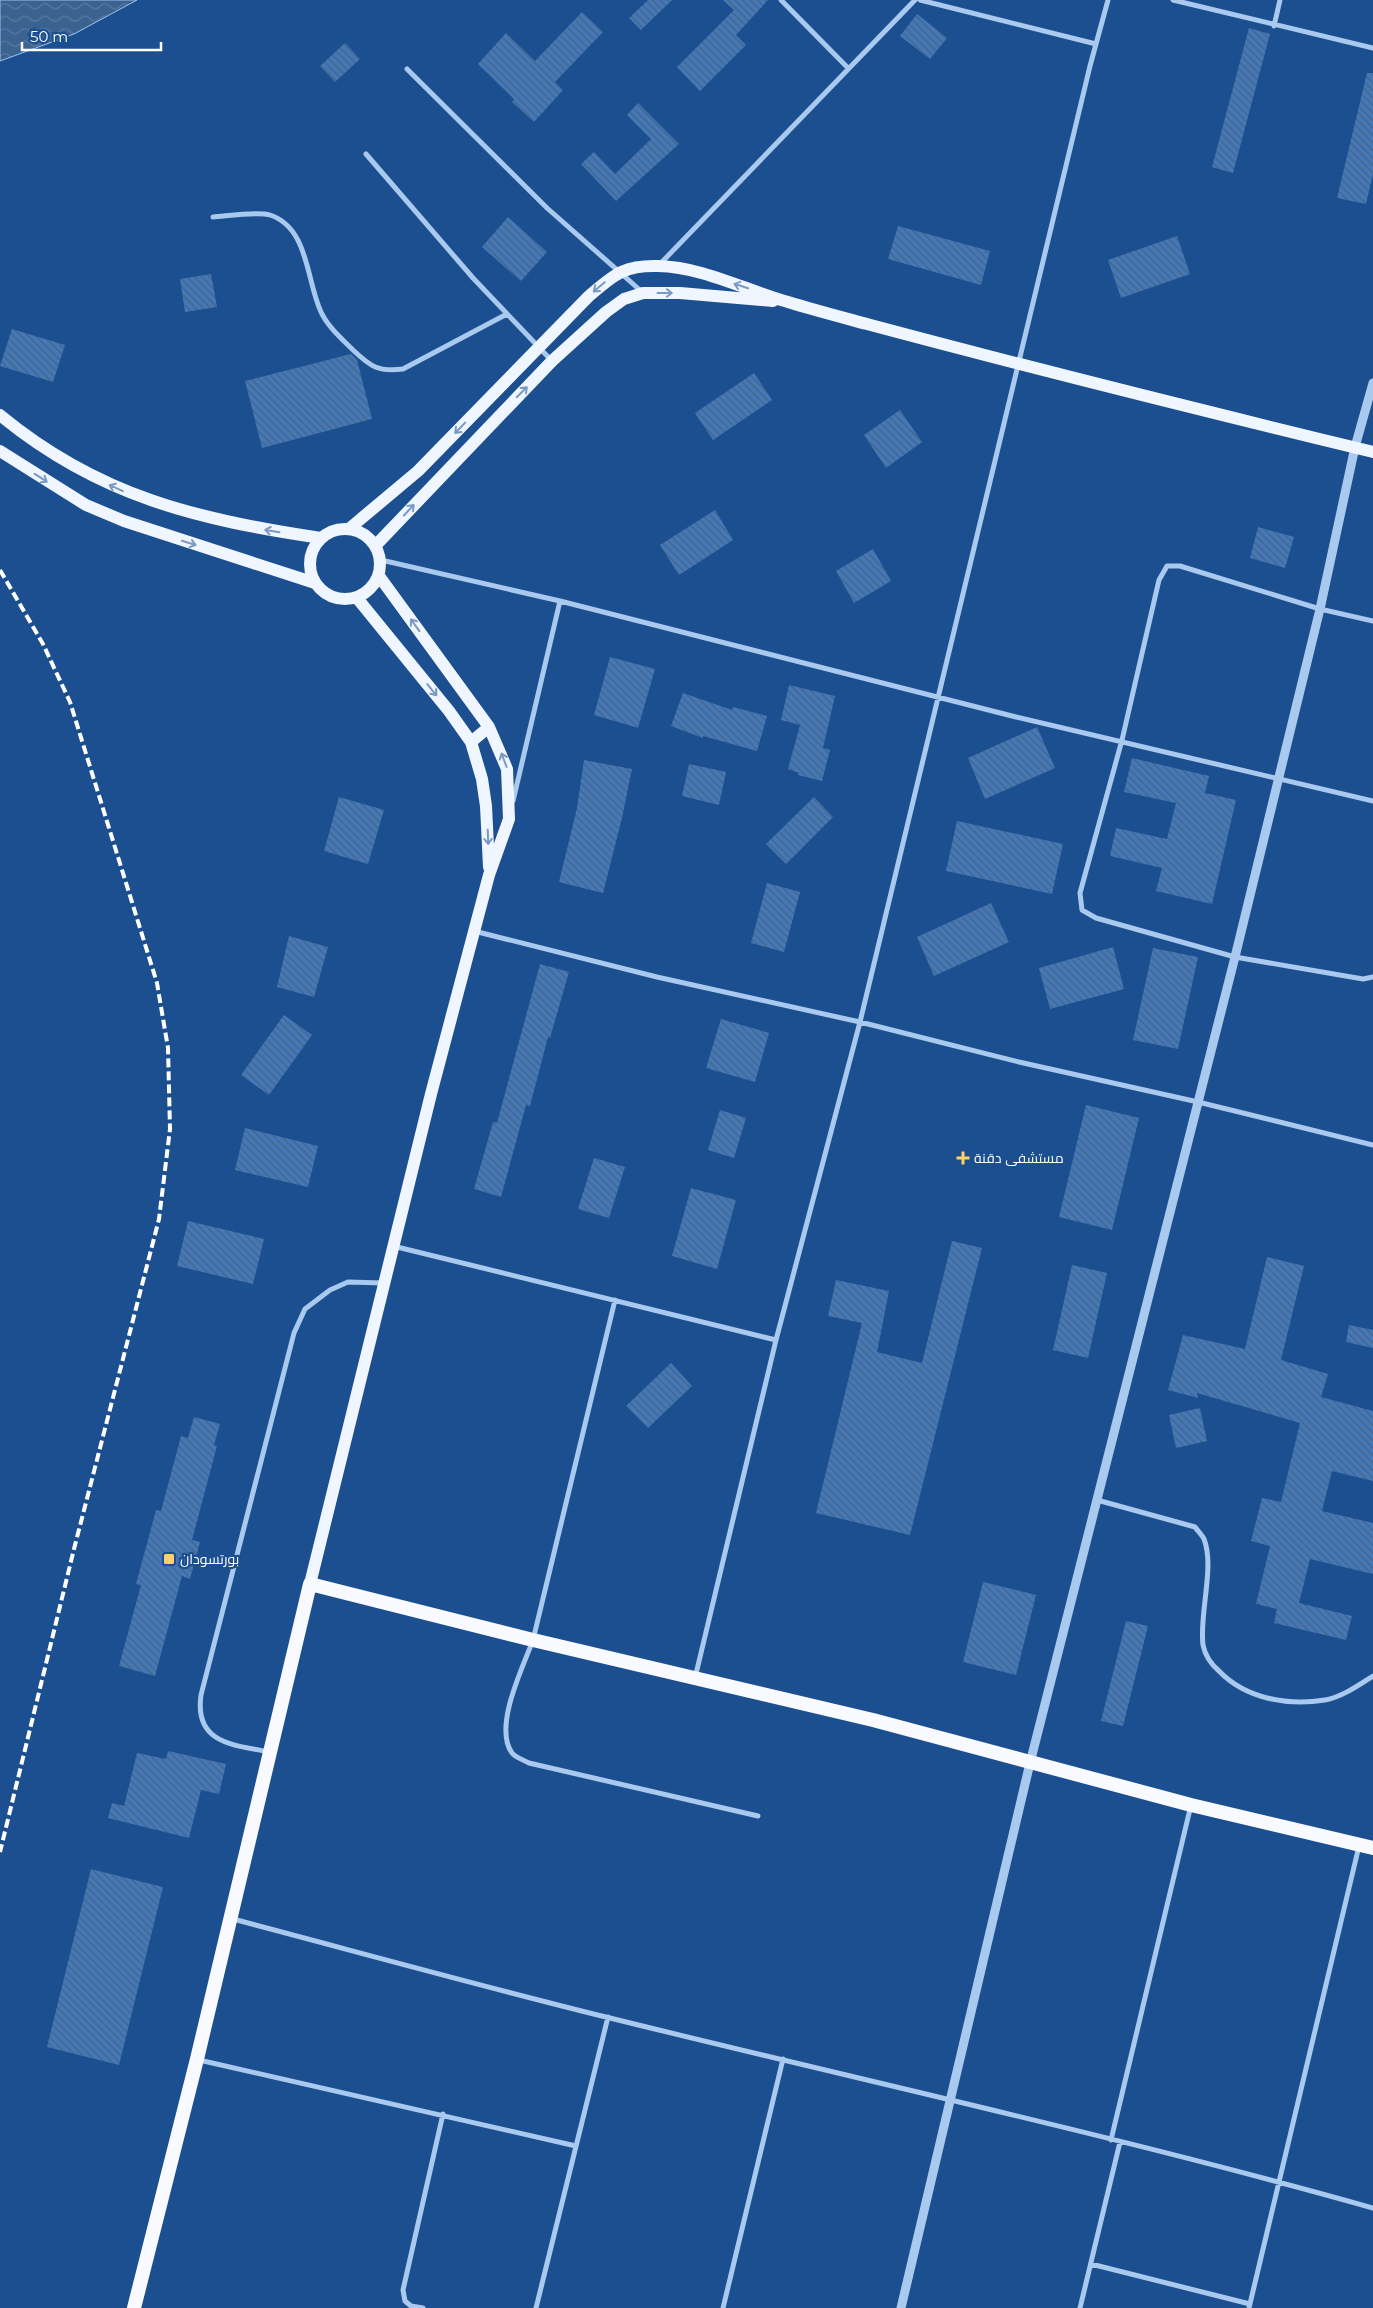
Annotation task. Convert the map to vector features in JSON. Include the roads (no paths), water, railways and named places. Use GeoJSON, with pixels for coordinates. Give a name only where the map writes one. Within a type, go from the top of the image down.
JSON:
{"type":"FeatureCollection","features":[{"type":"Feature","properties":{"kind":"highway"},"geometry":{"type":"LineString","coordinates":[[134,2308],[197,2059],[310,1584],[533,1640],[873,1720],[1030,1763],[1366,1846]]}},
{"type":"Feature","properties":{"kind":"main road"},"geometry":{"type":"LineString","coordinates":[[350,528],[418,471],[537,346],[589,296],[618,271],[638,267],[658,266],[684,270],[740,285],[786,302],[1020,364],[1373,452]]}},
{"type":"Feature","properties":{"kind":"main road"},"geometry":{"type":"LineString","coordinates":[[376,545],[552,361],[606,312],[624,299],[643,293],[680,293],[786,302]]}},
{"type":"Feature","properties":{"kind":"main road"},"geometry":{"type":"LineString","coordinates":[[0,415],[28,438],[66,463],[134,496],[197,515],[259,529],[321,538]]}},
{"type":"Feature","properties":{"kind":"main road"},"geometry":{"type":"LineString","coordinates":[[0,451],[86,505],[117,518],[315,583],[326,594],[341,600],[356,598],[370,590],[379,576],[381,560],[376,545],[365,534],[350,528],[334,530],[321,538],[312,552],[310,567],[315,583]]}},
{"type":"Feature","properties":{"kind":"main road"},"geometry":{"type":"LineString","coordinates":[[310,1584],[473,931],[489,875],[509,819],[508,769],[489,726],[379,576]]}},
{"type":"Feature","properties":{"kind":"main road"},"geometry":{"type":"LineString","coordinates":[[356,598],[449,711],[470,742],[482,779],[486,806],[489,875]]}},
{"type":"Feature","properties":{"kind":"main road"},"geometry":{"type":"LineString","coordinates":[[470,742],[489,726]]}},
{"type":"Feature","properties":{"kind":"street"},"geometry":{"type":"LineString","coordinates":[[781,0],[848,68]]}},
{"type":"Feature","properties":{"kind":"street"},"geometry":{"type":"LineString","coordinates":[[658,266],[915,0]]}},
{"type":"Feature","properties":{"kind":"street"},"geometry":{"type":"LineString","coordinates":[[920,0],[1096,44]]}},
{"type":"Feature","properties":{"kind":"street"},"geometry":{"type":"LineString","coordinates":[[694,1678],[776,1340],[860,1022],[937,696],[1108,0]]}},
{"type":"Feature","properties":{"kind":"street"},"geometry":{"type":"LineString","coordinates":[[1173,0],[1274,26],[1373,48]]}},
{"type":"Feature","properties":{"kind":"street"},"geometry":{"type":"LineString","coordinates":[[1274,26],[1280,0]]}},
{"type":"Feature","properties":{"kind":"street"},"geometry":{"type":"LineString","coordinates":[[407,69],[540,202],[643,293]]}},
{"type":"Feature","properties":{"kind":"street"},"geometry":{"type":"LineString","coordinates":[[366,154],[473,278],[552,361]]}},
{"type":"Feature","properties":{"kind":"street"},"geometry":{"type":"LineString","coordinates":[[213,217],[268,214],[283,221],[292,229],[300,246],[312,290],[322,314],[338,335],[374,368],[388,371],[403,369],[507,314]]}},
{"type":"Feature","properties":{"kind":"street"},"geometry":{"type":"LineString","coordinates":[[900,2308],[1030,1763],[1235,957],[1320,609],[1355,447],[1373,383]]}},
{"type":"Feature","properties":{"kind":"street"},"geometry":{"type":"LineString","coordinates":[[381,560],[560,601],[1016,717],[1122,740],[1373,801]]}},
{"type":"Feature","properties":{"kind":"street"},"geometry":{"type":"LineString","coordinates":[[1373,621],[1320,609],[1180,566],[1167,566],[1159,580],[1122,740],[1080,893],[1082,910],[1096,918],[1235,957],[1362,979],[1373,977]]}},
{"type":"Feature","properties":{"kind":"street"},"geometry":{"type":"LineString","coordinates":[[509,819],[560,601]]}},
{"type":"Feature","properties":{"kind":"street"},"geometry":{"type":"LineString","coordinates":[[473,931],[1373,1145]]}},
{"type":"Feature","properties":{"kind":"street"},"geometry":{"type":"LineString","coordinates":[[393,1246],[776,1340]]}},
{"type":"Feature","properties":{"kind":"street"},"geometry":{"type":"LineString","coordinates":[[270,1752],[225,1743],[214,1737],[206,1729],[201,1718],[199,1707],[201,1696],[294,1332],[305,1309],[330,1290],[348,1282],[384,1283]]}},
{"type":"Feature","properties":{"kind":"street"},"geometry":{"type":"LineString","coordinates":[[615,1300],[533,1640],[514,1689],[505,1729],[507,1743],[513,1754],[529,1763],[758,1816]]}},
{"type":"Feature","properties":{"kind":"street"},"geometry":{"type":"LineString","coordinates":[[1097,1500],[1194,1527],[1204,1538],[1207,1560],[1204,1648],[1212,1664],[1227,1679],[1249,1693],[1265,1698],[1301,1701],[1327,1700],[1373,1676]]}},
{"type":"Feature","properties":{"kind":"street"},"geometry":{"type":"LineString","coordinates":[[1110,2140],[1191,1804]]}},
{"type":"Feature","properties":{"kind":"street"},"geometry":{"type":"LineString","coordinates":[[1091,2264],[1250,2306],[1366,1846]]}},
{"type":"Feature","properties":{"kind":"street"},"geometry":{"type":"LineString","coordinates":[[230,1918],[608,2017],[1120,2142],[1280,2182],[1373,2208]]}},
{"type":"Feature","properties":{"kind":"street"},"geometry":{"type":"LineString","coordinates":[[536,2308],[608,2017]]}},
{"type":"Feature","properties":{"kind":"street"},"geometry":{"type":"LineString","coordinates":[[197,2059],[576,2146]]}},
{"type":"Feature","properties":{"kind":"street"},"geometry":{"type":"LineString","coordinates":[[724,2308],[783,2059]]}},
{"type":"Feature","properties":{"kind":"street"},"geometry":{"type":"LineString","coordinates":[[422,2308],[411,2306],[405,2301],[403,2290],[443,2114]]}},
{"type":"Feature","properties":{"kind":"street"},"geometry":{"type":"LineString","coordinates":[[1080,2308],[1120,2142]]}},
{"type":"Feature","properties":{"kind":"water"},"geometry":{"type":"Polygon","coordinates":[[[0,0],[137,0],[74,34],[0,61],[0,0]]]}},
{"type":"Feature","properties":{"kind":"railway"},"geometry":{"type":"LineString","coordinates":[[0,570],[43,644],[70,702],[157,983],[168,1048],[170,1129],[159,1219],[74,1549],[0,1852]]}},
{"type":"Feature","properties":{"kind":"place","name":"مستشفى دقنة"},"geometry":{"type":"Point","coordinates":[963,1158]}},
{"type":"Feature","properties":{"kind":"place","name":"بورتسودان"},"geometry":{"type":"Point","coordinates":[169,1559]}}]}
